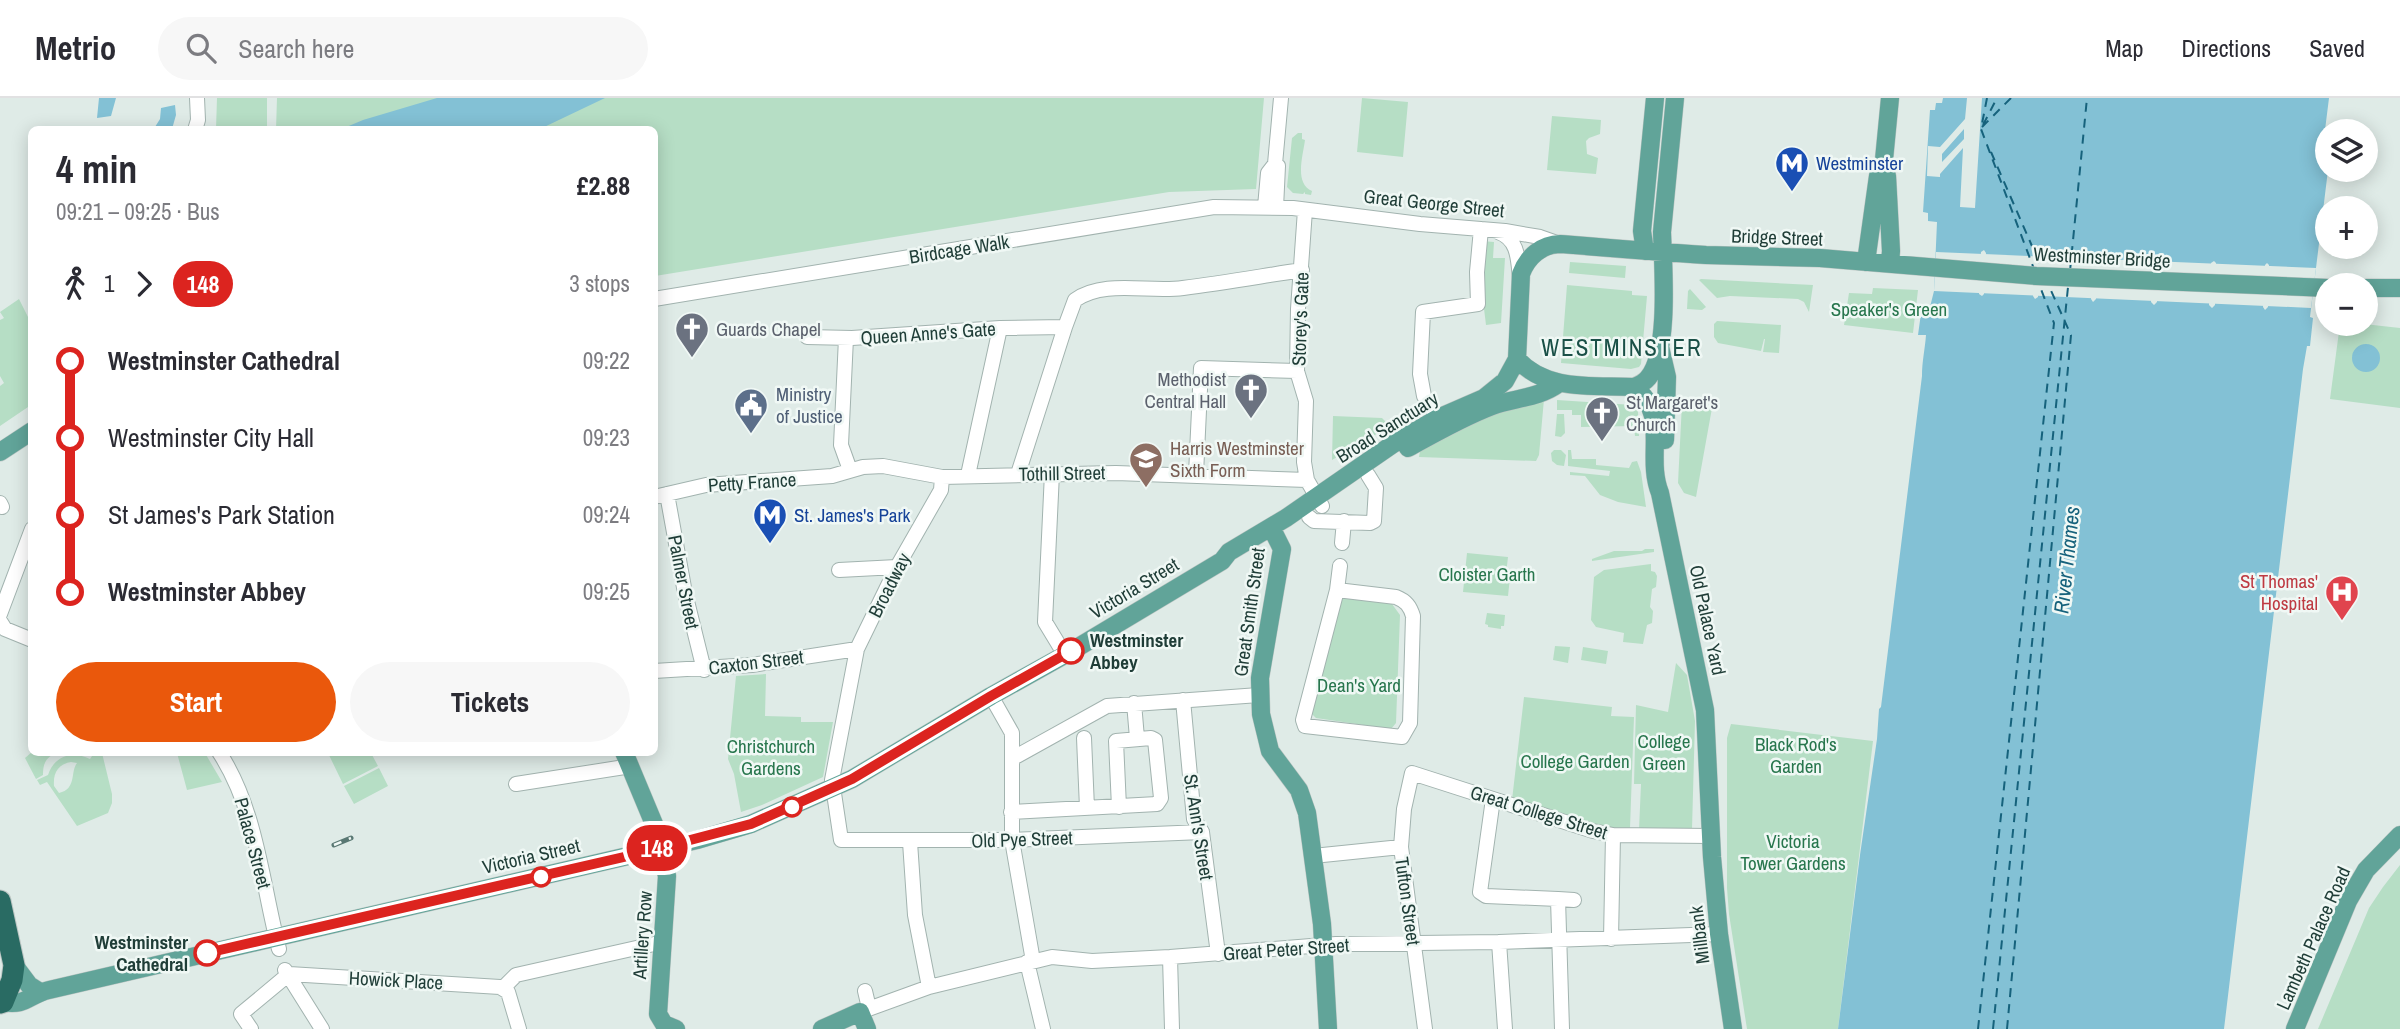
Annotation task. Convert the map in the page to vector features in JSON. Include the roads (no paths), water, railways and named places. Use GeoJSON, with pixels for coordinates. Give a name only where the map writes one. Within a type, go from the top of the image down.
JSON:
{"type":"FeatureCollection","features":[{"type":"Feature","properties":{"kind":"highway"},"geometry":{"type":"LineString","coordinates":[[0,901],[14,965],[12,980],[1,1002]]}},
{"type":"Feature","properties":{"kind":"main road"},"geometry":{"type":"LineString","coordinates":[[1655,98],[1642,231],[1661,254]]}},
{"type":"Feature","properties":{"kind":"main road"},"geometry":{"type":"LineString","coordinates":[[1660,493],[1664,481],[1667,377],[1660,347],[1661,254],[1664,191],[1668,180],[1675,98]]}},
{"type":"Feature","properties":{"kind":"main road"},"geometry":{"type":"LineString","coordinates":[[1867,262],[1878,176],[1883,170],[1890,98]]}},
{"type":"Feature","properties":{"kind":"main road"},"geometry":{"type":"LineString","coordinates":[[1883,170],[1887,176],[1890,264]]}},
{"type":"Feature","properties":{"kind":"main road","name":"Great George Street"},"geometry":{"type":"LineString","coordinates":[[1598,247],[1632,239],[1642,231]]}},
{"type":"Feature","properties":{"kind":"main road"},"geometry":{"type":"LineString","coordinates":[[1560,244],[1549,245],[1532,256],[1524,266],[1517,359],[1534,375],[1559,384],[1634,387],[1642,384],[1652,373],[1660,347]]}},
{"type":"Feature","properties":{"kind":"main road","name":"Great George Street"},"geometry":{"type":"LineString","coordinates":[[1560,244],[1661,254]]}},
{"type":"Feature","properties":{"kind":"main road","name":"Bridge Street"},"geometry":{"type":"LineString","coordinates":[[1661,254],[1890,264]]}},
{"type":"Feature","properties":{"kind":"main road","name":"Westminster Bridge"},"geometry":{"type":"LineString","coordinates":[[1890,264],[2036,276],[2315,288]]}},
{"type":"Feature","properties":{"kind":"main road"},"geometry":{"type":"LineString","coordinates":[[2378,288],[2400,288]]}},
{"type":"Feature","properties":{"kind":"main road","name":"Broad Sanctuary"},"geometry":{"type":"LineString","coordinates":[[1316,506],[1396,442],[1438,418],[1488,395],[1505,382],[1517,359]]}},
{"type":"Feature","properties":{"kind":"main road","name":"Broad Sanctuary"},"geometry":{"type":"LineString","coordinates":[[1273,532],[1409,447],[1470,415],[1493,405],[1543,393],[1559,384]]}},
{"type":"Feature","properties":{"kind":"main road","name":"Old Palace Yard"},"geometry":{"type":"LineString","coordinates":[[1634,387],[1649,401],[1653,410],[1655,480],[1693,644],[1706,718],[1710,836]]}},
{"type":"Feature","properties":{"kind":"main road"},"geometry":{"type":"LineString","coordinates":[[0,452],[28,434]]}},
{"type":"Feature","properties":{"kind":"main road","name":"Victoria Street"},"geometry":{"type":"LineString","coordinates":[[1,1002],[13,1004],[30,1000],[40,992],[278,943],[751,824],[833,789],[1222,561],[1233,561],[1273,532]]}},
{"type":"Feature","properties":{"kind":"main road","name":"Great Smith Street"},"geometry":{"type":"LineString","coordinates":[[1273,532],[1282,549],[1282,555],[1260,678],[1261,714],[1270,751],[1304,801],[1323,945],[1328,1029]]}},
{"type":"Feature","properties":{"kind":"main road","name":"Artillery Row"},"geometry":{"type":"LineString","coordinates":[[628,759],[654,824],[667,876],[658,1014],[667,1027]]}},
{"type":"Feature","properties":{"kind":"main road","name":"Lambeth Palace Road"},"geometry":{"type":"LineString","coordinates":[[2295,1029],[2348,901],[2365,870],[2400,835]]}},
{"type":"Feature","properties":{"kind":"main road","name":"Millbank"},"geometry":{"type":"LineString","coordinates":[[1710,836],[1733,1029]]}},
{"type":"Feature","properties":{"kind":"main road"},"geometry":{"type":"LineString","coordinates":[[14,965],[29,985],[40,992]]}},
{"type":"Feature","properties":{"kind":"main road"},"geometry":{"type":"LineString","coordinates":[[822,1029],[865,1016]]}},
{"type":"Feature","properties":{"kind":"street"},"geometry":{"type":"LineString","coordinates":[[195,126],[197,98]]}},
{"type":"Feature","properties":{"kind":"street"},"geometry":{"type":"LineString","coordinates":[[1271,207],[1279,176],[1278,166],[1275,164],[1280,98]]}},
{"type":"Feature","properties":{"kind":"street","name":"Birdcage Walk"},"geometry":{"type":"LineString","coordinates":[[658,298],[1214,207],[1271,207]]}},
{"type":"Feature","properties":{"kind":"street","name":"Great George Street"},"geometry":{"type":"LineString","coordinates":[[1271,207],[1516,232],[1560,244]]}},
{"type":"Feature","properties":{"kind":"street","name":"Storey's Gate"},"geometry":{"type":"LineString","coordinates":[[1305,210],[1297,371],[1306,398],[1304,462],[1316,506]]}},
{"type":"Feature","properties":{"kind":"street"},"geometry":{"type":"LineString","coordinates":[[1438,418],[1424,396],[1420,374],[1423,312],[1478,304],[1477,272],[1487,230],[1509,238],[1514,245],[1521,281]]}},
{"type":"Feature","properties":{"kind":"street"},"geometry":{"type":"LineString","coordinates":[[1018,474],[1065,327],[1080,296],[1120,289],[1179,289],[1302,270]]}},
{"type":"Feature","properties":{"kind":"street","name":"Queen Anne's Gate"},"geometry":{"type":"LineString","coordinates":[[850,470],[841,445],[846,338],[1000,328],[1065,327]]}},
{"type":"Feature","properties":{"kind":"street"},"geometry":{"type":"LineString","coordinates":[[968,475],[1000,328]]}},
{"type":"Feature","properties":{"kind":"street"},"geometry":{"type":"LineString","coordinates":[[807,337],[846,338]]}},
{"type":"Feature","properties":{"kind":"street"},"geometry":{"type":"LineString","coordinates":[[1196,474],[1201,368],[1297,371]]}},
{"type":"Feature","properties":{"kind":"street"},"geometry":{"type":"LineString","coordinates":[[850,470],[883,466],[942,477]]}},
{"type":"Feature","properties":{"kind":"street","name":"Petty France"},"geometry":{"type":"LineString","coordinates":[[661,495],[706,485],[832,476],[850,470]]}},
{"type":"Feature","properties":{"kind":"street"},"geometry":{"type":"LineString","coordinates":[[1052,473],[1045,622],[1065,655]]}},
{"type":"Feature","properties":{"kind":"street","name":"Tothill Street"},"geometry":{"type":"LineString","coordinates":[[942,477],[1052,473],[1196,474],[1307,480]]}},
{"type":"Feature","properties":{"kind":"street"},"geometry":{"type":"LineString","coordinates":[[1316,506],[1314,521],[1374,521],[1377,488],[1368,475]]}},
{"type":"Feature","properties":{"kind":"street","name":"Broadway"},"geometry":{"type":"LineString","coordinates":[[841,840],[832,780],[857,649],[897,567],[941,490],[942,477]]}},
{"type":"Feature","properties":{"kind":"street","name":"Palmer Street"},"geometry":{"type":"LineString","coordinates":[[661,495],[704,670]]}},
{"type":"Feature","properties":{"kind":"street"},"geometry":{"type":"LineString","coordinates":[[1342,543],[1343,522]]}},
{"type":"Feature","properties":{"kind":"street"},"geometry":{"type":"LineString","coordinates":[[0,614],[28,540]]}},
{"type":"Feature","properties":{"kind":"street"},"geometry":{"type":"LineString","coordinates":[[1337,590],[1396,597],[1410,608],[1413,617],[1410,723],[1402,737],[1305,726],[1303,720],[1337,590],[1340,566]]}},
{"type":"Feature","properties":{"kind":"street"},"geometry":{"type":"LineString","coordinates":[[839,570],[897,567]]}},
{"type":"Feature","properties":{"kind":"street"},"geometry":{"type":"LineString","coordinates":[[0,621],[5,629],[28,638]]}},
{"type":"Feature","properties":{"kind":"street","name":"Caxton Street"},"geometry":{"type":"LineString","coordinates":[[658,671],[752,665],[857,649]]}},
{"type":"Feature","properties":{"kind":"street"},"geometry":{"type":"LineString","coordinates":[[1012,756],[1017,756],[1098,709],[1134,703],[1259,695]]}},
{"type":"Feature","properties":{"kind":"street"},"geometry":{"type":"LineString","coordinates":[[991,696],[1012,733],[1012,840],[1043,1029]]}},
{"type":"Feature","properties":{"kind":"street","name":"St. Ann's Street"},"geometry":{"type":"LineString","coordinates":[[1183,700],[1194,819],[1202,832],[1218,954]]}},
{"type":"Feature","properties":{"kind":"street"},"geometry":{"type":"LineString","coordinates":[[1134,703],[1137,738]]}},
{"type":"Feature","properties":{"kind":"street"},"geometry":{"type":"LineString","coordinates":[[1084,738],[1087,808]]}},
{"type":"Feature","properties":{"kind":"street"},"geometry":{"type":"LineString","coordinates":[[1011,812],[1119,807],[1157,804],[1161,798],[1155,740],[1137,738],[1116,741],[1119,807]]}},
{"type":"Feature","properties":{"kind":"street","name":"Palace Street"},"geometry":{"type":"LineString","coordinates":[[221,756],[241,794],[278,943]]}},
{"type":"Feature","properties":{"kind":"street"},"geometry":{"type":"LineString","coordinates":[[516,784],[628,759]]}},
{"type":"Feature","properties":{"kind":"street","name":"Great College Street"},"geometry":{"type":"LineString","coordinates":[[1412,773],[1593,831],[1613,835],[1710,836]]}},
{"type":"Feature","properties":{"kind":"street","name":"Tufton Street"},"geometry":{"type":"LineString","coordinates":[[1412,773],[1404,809],[1401,847],[1425,1029]]}},
{"type":"Feature","properties":{"kind":"street"},"geometry":{"type":"LineString","coordinates":[[1493,799],[1480,888],[1482,895],[1574,900]]}},
{"type":"Feature","properties":{"kind":"street","name":"Old Pye Street"},"geometry":{"type":"LineString","coordinates":[[841,840],[1012,840],[1202,832]]}},
{"type":"Feature","properties":{"kind":"street"},"geometry":{"type":"LineString","coordinates":[[1611,939],[1613,835]]}},
{"type":"Feature","properties":{"kind":"street"},"geometry":{"type":"LineString","coordinates":[[910,842],[916,929],[929,988]]}},
{"type":"Feature","properties":{"kind":"street"},"geometry":{"type":"LineString","coordinates":[[1313,856],[1401,847]]}},
{"type":"Feature","properties":{"kind":"street"},"geometry":{"type":"LineString","coordinates":[[1558,899],[1562,1029]]}},
{"type":"Feature","properties":{"kind":"street","name":"Great Peter Street"},"geometry":{"type":"LineString","coordinates":[[865,1016],[929,988],[1052,957],[1092,961],[1323,945],[1720,934]]}},
{"type":"Feature","properties":{"kind":"street"},"geometry":{"type":"LineString","coordinates":[[519,1029],[506,990],[516,975],[663,942]]}},
{"type":"Feature","properties":{"kind":"street"},"geometry":{"type":"LineString","coordinates":[[1499,942],[1505,1029]]}},
{"type":"Feature","properties":{"kind":"street"},"geometry":{"type":"LineString","coordinates":[[1170,957],[1172,1029]]}},
{"type":"Feature","properties":{"kind":"street"},"geometry":{"type":"LineString","coordinates":[[251,1029],[241,1014],[287,972],[321,1029]]}},
{"type":"Feature","properties":{"kind":"street","name":"Howick Place"},"geometry":{"type":"LineString","coordinates":[[287,972],[506,990]]}},
{"type":"Feature","properties":{"kind":"street"},"geometry":{"type":"LineString","coordinates":[[865,991],[865,1016]]}},
{"type":"Feature","properties":{"kind":"water"},"geometry":{"type":"Polygon","coordinates":[[[99,98],[116,98],[111,116],[97,118],[99,98]]]}},
{"type":"Feature","properties":{"kind":"water"},"geometry":{"type":"Polygon","coordinates":[[[437,98],[605,98],[546,126],[349,126],[437,98]]]}},
{"type":"Feature","properties":{"kind":"water","name":"River Thames"},"geometry":{"type":"Polygon","coordinates":[[[1943,98],[2329,98],[2326,119],[2315,119],[2315,182],[2327,182],[2325,196],[2315,196],[2315,259],[2317,259],[2310,317],[2313,318],[2310,346],[2307,346],[2303,369],[2224,1029],[1838,1029],[1922,376],[1926,335],[1918,335],[1922,306],[1930,307],[1934,291],[1937,222],[1928,221],[1928,213],[1923,212],[1930,110],[1935,110],[1936,103],[1942,103],[1943,98]],[[1984,250],[1981,252],[1979,294],[1982,296],[1986,253],[1984,250]],[[2035,255],[2035,299],[2038,297],[2040,255],[2035,255]],[[2095,255],[2093,302],[2096,299],[2098,258],[2095,255]],[[2156,258],[2153,260],[2151,302],[2154,305],[2157,302],[2156,258]],[[2211,263],[2209,305],[2212,308],[2215,305],[2216,263],[2211,263]],[[2265,265],[2265,310],[2268,307],[2269,265],[2265,265]]]}},
{"type":"Feature","properties":{"kind":"water"},"geometry":{"type":"Polygon","coordinates":[[[175,105],[173,126],[156,126],[160,119],[161,108],[175,105]]]}},
{"type":"Feature","properties":{"kind":"water"},"geometry":{"type":"Polygon","coordinates":[[[2366,344],[2376,348],[2380,358],[2376,368],[2366,372],[2356,368],[2352,358],[2356,348],[2366,344]]]}},
{"type":"Feature","properties":{"kind":"railway"},"geometry":{"type":"LineString","coordinates":[[334,845],[351,838]]}},
{"type":"Feature","properties":{"kind":"place","name":"Westminster"},"geometry":{"type":"Point","coordinates":[1792,193]}},
{"type":"Feature","properties":{"kind":"place","name":"Guards Chapel"},"geometry":{"type":"Point","coordinates":[692,359]}},
{"type":"Feature","properties":{"kind":"place","name":"Methodist Central Hall"},"geometry":{"type":"Point","coordinates":[1251,420]}},
{"type":"Feature","properties":{"kind":"place","name":"Ministry of Justice"},"geometry":{"type":"Point","coordinates":[751,435]}},
{"type":"Feature","properties":{"kind":"place","name":"St Margaret's Church"},"geometry":{"type":"Point","coordinates":[1602,443]}},
{"type":"Feature","properties":{"kind":"place","name":"Harris Westminster Sixth Form"},"geometry":{"type":"Point","coordinates":[1146,489]}},
{"type":"Feature","properties":{"kind":"place","name":"St. James's Park"},"geometry":{"type":"Point","coordinates":[770,545]}},
{"type":"Feature","properties":{"kind":"place","name":"St Thomas' Hospital"},"geometry":{"type":"Point","coordinates":[2342,622]}},
{"type":"Feature","properties":{"kind":"place","name":"Westminster Abbey"},"geometry":{"type":"Point","coordinates":[1071,651]}},
{"type":"Feature","properties":{"kind":"place","name":"Westminster Cathedral"},"geometry":{"type":"Point","coordinates":[207,953]}},
{"type":"Feature","properties":{"kind":"district","name":"WESTMINSTER"},"geometry":{"type":"Point","coordinates":[1622,348]}},
{"type":"Feature","properties":{"kind":"park label","name":"Speaker's Green"},"geometry":{"type":"Point","coordinates":[1889,309]}},
{"type":"Feature","properties":{"kind":"park label","name":"Cloister Garth"},"geometry":{"type":"Point","coordinates":[1487,574]}},
{"type":"Feature","properties":{"kind":"park label","name":"Dean's Yard"},"geometry":{"type":"Point","coordinates":[1359,685]}},
{"type":"Feature","properties":{"kind":"park label","name":"College Green"},"geometry":{"type":"Point","coordinates":[1664,752]}},
{"type":"Feature","properties":{"kind":"park label","name":"Black Rod's Garden"},"geometry":{"type":"Point","coordinates":[1796,755]}},
{"type":"Feature","properties":{"kind":"park label","name":"Christchurch Gardens"},"geometry":{"type":"Point","coordinates":[771,757]}},
{"type":"Feature","properties":{"kind":"park label","name":"College Garden"},"geometry":{"type":"Point","coordinates":[1575,761]}},
{"type":"Feature","properties":{"kind":"park label","name":"Victoria Tower Gardens"},"geometry":{"type":"Point","coordinates":[1793,852]}}]}
